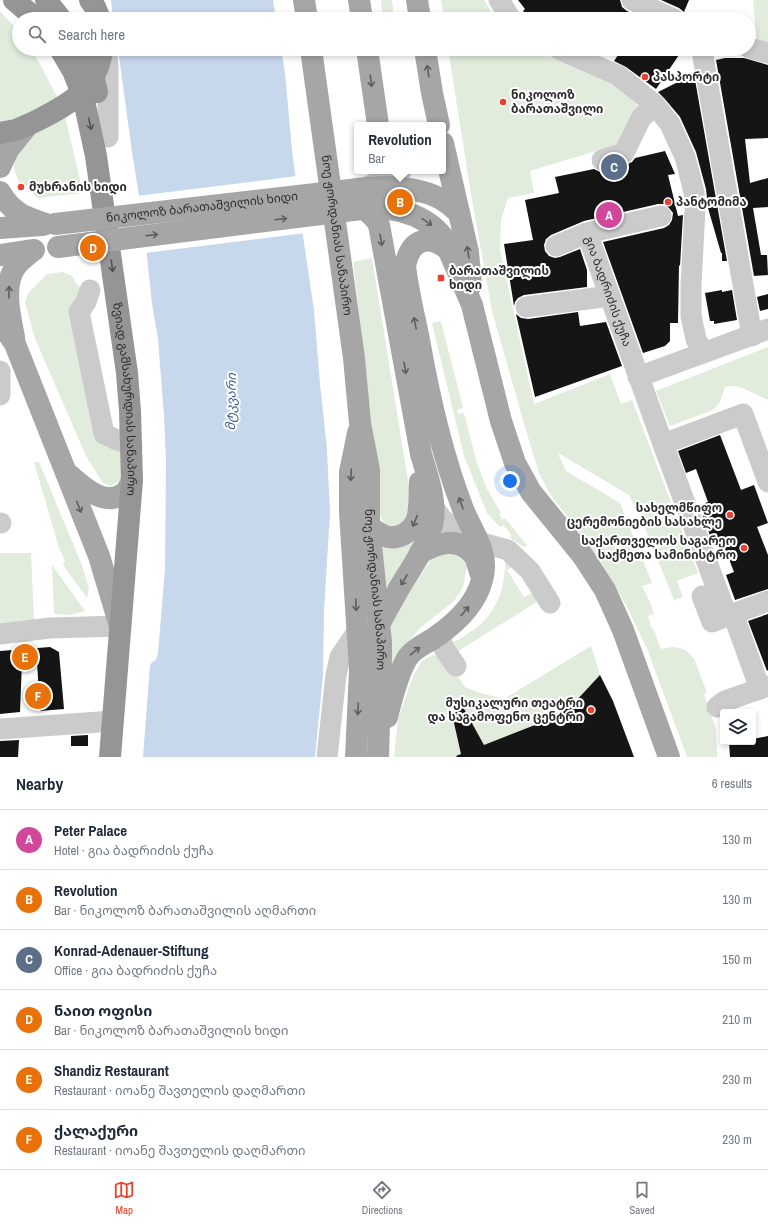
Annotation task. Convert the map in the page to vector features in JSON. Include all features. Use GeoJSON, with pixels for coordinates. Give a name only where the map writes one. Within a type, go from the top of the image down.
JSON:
{"type":"FeatureCollection","features":[{"type":"Feature","properties":{"kind":"highway"},"geometry":{"type":"LineString","coordinates":[[14,0],[28,12]]}},
{"type":"Feature","properties":{"kind":"highway"},"geometry":{"type":"LineString","coordinates":[[46,0],[55,12]]}},
{"type":"Feature","properties":{"kind":"highway"},"geometry":{"type":"LineString","coordinates":[[90,0],[98,12]]}},
{"type":"Feature","properties":{"kind":"highway","name":"ზვიად გამსახურდიას სანაპირო"},"geometry":{"type":"LineString","coordinates":[[64,56],[73,71],[83,96],[96,156],[127,373],[132,445],[132,480],[131,570],[124,757]]}},
{"type":"Feature","properties":{"kind":"highway","name":"ზვიად გამსახურდიას სანაპირო"},"geometry":{"type":"LineString","coordinates":[[84,56],[92,72],[108,137],[138,348],[145,413],[146,468],[131,570],[120,626],[110,757]]}},
{"type":"Feature","properties":{"kind":"highway"},"geometry":{"type":"LineString","coordinates":[[0,133],[28,125],[69,103],[92,81],[98,70],[101,56]]}},
{"type":"Feature","properties":{"kind":"main road"},"geometry":{"type":"LineString","coordinates":[[304,0],[306,12]]}},
{"type":"Feature","properties":{"kind":"main road"},"geometry":{"type":"LineString","coordinates":[[359,0],[361,12]]}},
{"type":"Feature","properties":{"kind":"main road"},"geometry":{"type":"LineString","coordinates":[[417,0],[419,12]]}},
{"type":"Feature","properties":{"kind":"main road","name":"ნოე ჟორდანიას სანაპირო"},"geometry":{"type":"LineString","coordinates":[[312,56],[354,358],[360,422],[369,470],[369,526],[381,658],[378,751]]}},
{"type":"Feature","properties":{"kind":"main road"},"geometry":{"type":"LineString","coordinates":[[368,56],[379,121]]}},
{"type":"Feature","properties":{"kind":"main road"},"geometry":{"type":"LineString","coordinates":[[426,56],[438,122]]}},
{"type":"Feature","properties":{"kind":"main road"},"geometry":{"type":"LineString","coordinates":[[424,122],[432,93]]}},
{"type":"Feature","properties":{"kind":"main road"},"geometry":{"type":"LineString","coordinates":[[0,167],[8,150],[28,125]]}},
{"type":"Feature","properties":{"kind":"main road"},"geometry":{"type":"LineString","coordinates":[[446,156],[468,252],[472,305]]}},
{"type":"Feature","properties":{"kind":"main road"},"geometry":{"type":"LineString","coordinates":[[358,199],[377,174]]}},
{"type":"Feature","properties":{"kind":"main road"},"geometry":{"type":"LineString","coordinates":[[358,199],[400,189],[427,193],[447,203],[459,213]]}},
{"type":"Feature","properties":{"kind":"main road"},"geometry":{"type":"LineString","coordinates":[[0,192],[7,203],[24,217],[51,224]]}},
{"type":"Feature","properties":{"kind":"main road"},"geometry":{"type":"LineString","coordinates":[[358,199],[392,210],[412,214],[423,219],[436,229],[443,237],[450,250],[472,305],[501,420],[515,463],[531,492],[583,556],[605,590],[623,630],[669,757]]}},
{"type":"Feature","properties":{"kind":"main road"},"geometry":{"type":"LineString","coordinates":[[358,199],[376,220],[379,226],[421,454],[434,506],[432,526],[420,553],[379,624],[366,650],[360,670]]}},
{"type":"Feature","properties":{"kind":"main road","name":"ნიკოლოზ ბარათაშვილის ხიდი"},"geometry":{"type":"LineString","coordinates":[[0,228],[358,199]]}},
{"type":"Feature","properties":{"kind":"main road","name":"ნიკოლოზ ბარათაშვილის ხიდი"},"geometry":{"type":"LineString","coordinates":[[0,255],[358,199]]}},
{"type":"Feature","properties":{"kind":"main road"},"geometry":{"type":"LineString","coordinates":[[378,751],[392,700],[404,665],[408,658],[413,651],[438,635],[457,620],[470,605],[478,591],[482,579],[484,562],[483,553],[463,509],[442,446],[422,361],[405,266],[410,250],[414,245],[428,240],[440,243],[450,250]]}},
{"type":"Feature","properties":{"kind":"main road"},"geometry":{"type":"LineString","coordinates":[[15,344],[9,305],[9,283],[16,267],[32,251]]}},
{"type":"Feature","properties":{"kind":"main road"},"geometry":{"type":"LineString","coordinates":[[0,321],[15,344],[99,556],[120,626]]}},
{"type":"Feature","properties":{"kind":"main road","name":"ნოე ჟორდანიას სანაპირო"},"geometry":{"type":"LineString","coordinates":[[356,757],[360,670],[350,512],[350,472],[360,422]]}},
{"type":"Feature","properties":{"kind":"main road"},"geometry":{"type":"LineString","coordinates":[[369,526],[379,533],[392,537],[405,534],[412,528],[416,521],[419,506],[421,454]]}},
{"type":"Feature","properties":{"kind":"main road"},"geometry":{"type":"LineString","coordinates":[[65,471],[83,487],[101,497],[110,498],[124,494],[132,480]]}},
{"type":"Feature","properties":{"kind":"main road"},"geometry":{"type":"LineString","coordinates":[[420,553],[431,547],[444,543],[453,543],[464,547],[477,561],[482,579]]}},
{"type":"Feature","properties":{"kind":"main road"},"geometry":{"type":"LineString","coordinates":[[99,556],[113,566],[131,570]]}},
{"type":"Feature","properties":{"kind":"street"},"geometry":{"type":"LineString","coordinates":[[99,0],[100,12]]}},
{"type":"Feature","properties":{"kind":"street"},"geometry":{"type":"LineString","coordinates":[[499,0],[507,12]]}},
{"type":"Feature","properties":{"kind":"street"},"geometry":{"type":"LineString","coordinates":[[632,0],[659,12]]}},
{"type":"Feature","properties":{"kind":"street"},"geometry":{"type":"LineString","coordinates":[[756,50],[768,54]]}},
{"type":"Feature","properties":{"kind":"street"},"geometry":{"type":"LineString","coordinates":[[107,56],[108,137]]}},
{"type":"Feature","properties":{"kind":"street"},"geometry":{"type":"LineString","coordinates":[[574,56],[619,76],[655,104],[670,124],[685,157],[694,192],[695,209],[691,316],[696,339],[703,353]]}},
{"type":"Feature","properties":{"kind":"street"},"geometry":{"type":"LineString","coordinates":[[638,377],[760,332],[703,56]]}},
{"type":"Feature","properties":{"kind":"street"},"geometry":{"type":"LineString","coordinates":[[429,122],[432,93]]}},
{"type":"Feature","properties":{"kind":"street"},"geometry":{"type":"LineString","coordinates":[[602,160],[624,153],[641,118],[655,104]]}},
{"type":"Feature","properties":{"kind":"street"},"geometry":{"type":"LineString","coordinates":[[358,199],[396,174]]}},
{"type":"Feature","properties":{"kind":"street","name":"გია ბადრიძის ქუჩა"},"geometry":{"type":"LineString","coordinates":[[661,216],[587,233],[663,444],[684,518],[696,549],[705,584],[730,615],[760,664],[764,687]]}},
{"type":"Feature","properties":{"kind":"street"},"geometry":{"type":"LineString","coordinates":[[556,246],[587,233]]}},
{"type":"Feature","properties":{"kind":"street"},"geometry":{"type":"LineString","coordinates":[[90,290],[86,302],[79,312],[104,434],[132,445]]}},
{"type":"Feature","properties":{"kind":"street"},"geometry":{"type":"LineString","coordinates":[[526,307],[610,296]]}},
{"type":"Feature","properties":{"kind":"street"},"geometry":{"type":"LineString","coordinates":[[0,371],[0,394]]}},
{"type":"Feature","properties":{"kind":"street"},"geometry":{"type":"LineString","coordinates":[[663,444],[743,414],[768,482]]}},
{"type":"Feature","properties":{"kind":"street"},"geometry":{"type":"LineString","coordinates":[[434,506],[442,519],[457,530],[479,542],[508,550],[530,571],[550,603]]}},
{"type":"Feature","properties":{"kind":"street"},"geometry":{"type":"LineString","coordinates":[[730,615],[768,601]]}},
{"type":"Feature","properties":{"kind":"street"},"geometry":{"type":"LineString","coordinates":[[0,634],[50,628],[120,626]]}},
{"type":"Feature","properties":{"kind":"street"},"geometry":{"type":"LineString","coordinates":[[327,757],[336,675],[340,657],[357,632]]}},
{"type":"Feature","properties":{"kind":"street"},"geometry":{"type":"LineString","coordinates":[[438,635],[445,650],[456,666]]}},
{"type":"Feature","properties":{"kind":"street"},"geometry":{"type":"LineString","coordinates":[[717,707],[725,701],[764,687]]}},
{"type":"Feature","properties":{"kind":"street"},"geometry":{"type":"LineString","coordinates":[[0,729],[113,721]]}},
{"type":"Feature","properties":{"kind":"green space"},"geometry":{"type":"Polygon","coordinates":[[[381,0],[392,0],[393,12],[382,12],[381,0]]]}},
{"type":"Feature","properties":{"kind":"green space"},"geometry":{"type":"Polygon","coordinates":[[[441,0],[484,0],[492,12],[443,12],[441,0]]]}},
{"type":"Feature","properties":{"kind":"green space"},"geometry":{"type":"Polygon","coordinates":[[[753,0],[768,0],[768,47],[757,45],[756,12],[754,12],[753,0]]]}},
{"type":"Feature","properties":{"kind":"green space"},"geometry":{"type":"Polygon","coordinates":[[[0,11],[12,24],[12,56],[35,56],[55,93],[65,116],[83,193],[38,198],[34,195],[29,185],[22,188],[14,169],[14,164],[18,154],[28,143],[13,121],[0,126],[0,11]]]}},
{"type":"Feature","properties":{"kind":"green space"},"geometry":{"type":"Polygon","coordinates":[[[449,56],[548,56],[620,88],[638,106],[616,145],[530,171],[534,193],[508,198],[501,220],[500,250],[534,404],[610,374],[621,404],[632,400],[698,573],[677,581],[683,597],[674,600],[639,514],[637,514],[629,495],[558,453],[566,471],[620,503],[652,583],[642,586],[654,614],[648,616],[651,628],[653,628],[661,649],[674,647],[683,649],[694,658],[707,693],[704,694],[716,729],[717,757],[687,757],[648,651],[626,605],[599,559],[550,494],[539,473],[492,311],[471,194],[449,56]]]}},
{"type":"Feature","properties":{"kind":"green space"},"geometry":{"type":"Polygon","coordinates":[[[372,258],[410,493],[409,518],[393,528],[386,527],[377,510],[365,362],[353,262],[372,258]]]}},
{"type":"Feature","properties":{"kind":"green space"},"geometry":{"type":"Polygon","coordinates":[[[63,272],[72,276],[81,288],[70,314],[94,438],[123,452],[123,476],[111,486],[103,483],[86,456],[34,336],[25,302],[29,292],[47,274],[63,272]]]}},
{"type":"Feature","properties":{"kind":"green space"},"geometry":{"type":"Polygon","coordinates":[[[441,321],[463,408],[457,410],[458,414],[464,413],[476,460],[487,489],[501,513],[499,514],[502,520],[505,518],[527,545],[524,547],[510,538],[511,534],[503,525],[500,527],[487,513],[464,456],[432,323],[441,321]]]}},
{"type":"Feature","properties":{"kind":"green space"},"geometry":{"type":"Polygon","coordinates":[[[768,347],[768,400],[736,386],[725,387],[720,402],[713,410],[670,426],[656,391],[768,347]]]}},
{"type":"Feature","properties":{"kind":"green space"},"geometry":{"type":"Polygon","coordinates":[[[34,462],[39,462],[81,563],[89,588],[87,598],[63,565],[65,561],[59,548],[34,462]]]}},
{"type":"Feature","properties":{"kind":"green space"},"geometry":{"type":"Polygon","coordinates":[[[425,523],[387,591],[381,544],[425,523]]]}},
{"type":"Feature","properties":{"kind":"green space"},"geometry":{"type":"Polygon","coordinates":[[[447,548],[465,558],[467,567],[463,587],[454,601],[420,628],[407,643],[391,682],[391,626],[398,610],[436,552],[447,548]]]}},
{"type":"Feature","properties":{"kind":"green space"},"geometry":{"type":"Polygon","coordinates":[[[0,553],[31,553],[34,621],[0,625],[0,553]]]}},
{"type":"Feature","properties":{"kind":"green space"},"geometry":{"type":"Polygon","coordinates":[[[506,558],[517,565],[507,570],[524,597],[538,590],[540,600],[455,653],[450,644],[468,634],[482,623],[498,600],[502,589],[506,558]]]}},
{"type":"Feature","properties":{"kind":"green space"},"geometry":{"type":"Polygon","coordinates":[[[52,565],[85,611],[71,615],[54,614],[52,565]]]}},
{"type":"Feature","properties":{"kind":"green space"},"geometry":{"type":"Polygon","coordinates":[[[591,646],[600,675],[631,757],[394,757],[398,719],[413,676],[422,661],[433,655],[445,659],[465,687],[480,693],[504,699],[591,646]]]}},
{"type":"Feature","properties":{"kind":"water"},"geometry":{"type":"Polygon","coordinates":[[[111,0],[273,0],[275,12],[112,12],[111,0]]]}},
{"type":"Feature","properties":{"kind":"water","name":"მტკვარი"},"geometry":{"type":"Polygon","coordinates":[[[119,56],[282,56],[292,150],[314,310],[327,449],[330,513],[324,610],[323,675],[315,757],[143,757],[150,666],[152,662],[156,660],[158,653],[165,569],[166,461],[158,339],[152,304],[144,227],[119,56]]]}},
{"type":"Feature","properties":{"kind":"pier"},"geometry":{"type":"Polygon","coordinates":[[[297,176],[305,233],[145,253],[137,196],[297,176]]]}},
{"type":"Feature","properties":{"kind":"building"},"geometry":{"type":"Polygon","coordinates":[[[518,0],[620,0],[622,7],[629,12],[524,12],[523,11],[525,9],[518,0]]]}},
{"type":"Feature","properties":{"kind":"building"},"geometry":{"type":"Polygon","coordinates":[[[661,0],[689,0],[684,12],[679,8],[661,0]]]}},
{"type":"Feature","properties":{"kind":"building"},"geometry":{"type":"Polygon","coordinates":[[[617,56],[678,56],[656,89],[626,67],[614,61],[617,56]]]}},
{"type":"Feature","properties":{"kind":"building"},"geometry":{"type":"Polygon","coordinates":[[[725,58],[744,58],[768,65],[768,138],[745,139],[750,183],[768,178],[768,207],[753,208],[761,255],[767,255],[768,275],[754,276],[716,60],[725,58]]]}},
{"type":"Feature","properties":{"kind":"building"},"geometry":{"type":"Polygon","coordinates":[[[694,74],[727,261],[722,261],[722,253],[708,208],[706,189],[696,152],[680,117],[658,92],[694,74]]]}},
{"type":"Feature","properties":{"kind":"building"},"geometry":{"type":"Polygon","coordinates":[[[665,151],[675,174],[668,175],[678,216],[683,215],[680,266],[679,265],[678,323],[670,323],[670,341],[665,346],[643,353],[603,242],[664,228],[669,225],[672,220],[673,213],[664,204],[658,204],[584,221],[551,235],[546,239],[544,245],[545,251],[549,256],[555,258],[560,257],[580,249],[587,270],[587,287],[524,295],[518,298],[514,306],[504,244],[533,240],[525,200],[559,193],[555,177],[594,169],[600,172],[606,171],[628,164],[635,158],[665,151]]]}},
{"type":"Feature","properties":{"kind":"building"},"geometry":{"type":"Polygon","coordinates":[[[722,290],[722,292],[732,290],[737,320],[714,324],[714,321],[710,321],[705,293],[722,290]]]}},
{"type":"Feature","properties":{"kind":"building"},"geometry":{"type":"Polygon","coordinates":[[[768,294],[768,309],[760,311],[757,297],[768,294]]]}},
{"type":"Feature","properties":{"kind":"building"},"geometry":{"type":"Polygon","coordinates":[[[578,312],[580,326],[606,322],[622,366],[535,397],[516,314],[521,318],[528,319],[578,312]]]}},
{"type":"Feature","properties":{"kind":"building","name":"სახელმწიფო ცერემონიების სასახლე"},"geometry":{"type":"Polygon","coordinates":[[[720,435],[741,490],[754,485],[768,523],[757,527],[768,555],[768,589],[735,600],[726,575],[734,572],[722,541],[713,544],[699,505],[708,502],[696,469],[686,473],[678,451],[720,435]]]}},
{"type":"Feature","properties":{"kind":"building"},"geometry":{"type":"Polygon","coordinates":[[[768,614],[768,670],[767,671],[748,621],[768,614]]]}},
{"type":"Feature","properties":{"kind":"building"},"geometry":{"type":"Polygon","coordinates":[[[50,647],[59,652],[64,709],[40,711],[37,662],[22,662],[20,712],[0,714],[0,651],[50,647]]]}},
{"type":"Feature","properties":{"kind":"building","name":"მუსიკალური თეატრი და საგამოფენო ცენტრი"},"geometry":{"type":"Polygon","coordinates":[[[600,675],[613,701],[634,757],[456,756],[461,754],[452,714],[463,707],[484,745],[553,718],[575,702],[600,675]]]}},
{"type":"Feature","properties":{"kind":"building"},"geometry":{"type":"Polygon","coordinates":[[[88,735],[88,746],[71,746],[71,736],[88,735]]]}},
{"type":"Feature","properties":{"kind":"building"},"geometry":{"type":"Polygon","coordinates":[[[768,736],[768,757],[730,757],[729,745],[756,745],[756,738],[768,736]]]}},
{"type":"Feature","properties":{"kind":"building"},"geometry":{"type":"Polygon","coordinates":[[[19,740],[18,757],[0,757],[0,741],[19,740]]]}},
{"type":"Feature","properties":{"kind":"place","name":"პასპორტი"},"geometry":{"type":"Point","coordinates":[645,77]}},
{"type":"Feature","properties":{"kind":"place","name":"ნიკოლოზ ბარათაშვილი"},"geometry":{"type":"Point","coordinates":[503,102]}},
{"type":"Feature","properties":{"kind":"place","name":"Konrad-Adenauer-Stiftung"},"geometry":{"type":"Point","coordinates":[614,167]}},
{"type":"Feature","properties":{"kind":"place","name":"მუხრანის ხიდი"},"geometry":{"type":"Point","coordinates":[21,187]}},
{"type":"Feature","properties":{"kind":"place","name":"Revolution"},"geometry":{"type":"Point","coordinates":[400,202]}},
{"type":"Feature","properties":{"kind":"place","name":"პანტომიმა"},"geometry":{"type":"Point","coordinates":[668,202]}},
{"type":"Feature","properties":{"kind":"place","name":"Peter Palace"},"geometry":{"type":"Point","coordinates":[609,215]}},
{"type":"Feature","properties":{"kind":"place","name":"ნაით ოფისი"},"geometry":{"type":"Point","coordinates":[93,248]}},
{"type":"Feature","properties":{"kind":"place","name":"ბარათაშვილის ხიდი"},"geometry":{"type":"Point","coordinates":[441,278]}},
{"type":"Feature","properties":{"kind":"place","name":"სახელმწიფო ცერემონიების სასახლე"},"geometry":{"type":"Point","coordinates":[730,515]}},
{"type":"Feature","properties":{"kind":"place","name":"საქართველოს საგარეო საქმეთა სამინისტრო"},"geometry":{"type":"Point","coordinates":[744,548]}},
{"type":"Feature","properties":{"kind":"place","name":"Shandiz Restaurant"},"geometry":{"type":"Point","coordinates":[25,657]}},
{"type":"Feature","properties":{"kind":"place","name":"ქალაქური"},"geometry":{"type":"Point","coordinates":[38,696]}},
{"type":"Feature","properties":{"kind":"place","name":"მუსიკალური თეატრი და საგამოფენო ცენტრი"},"geometry":{"type":"Point","coordinates":[591,710]}}]}
